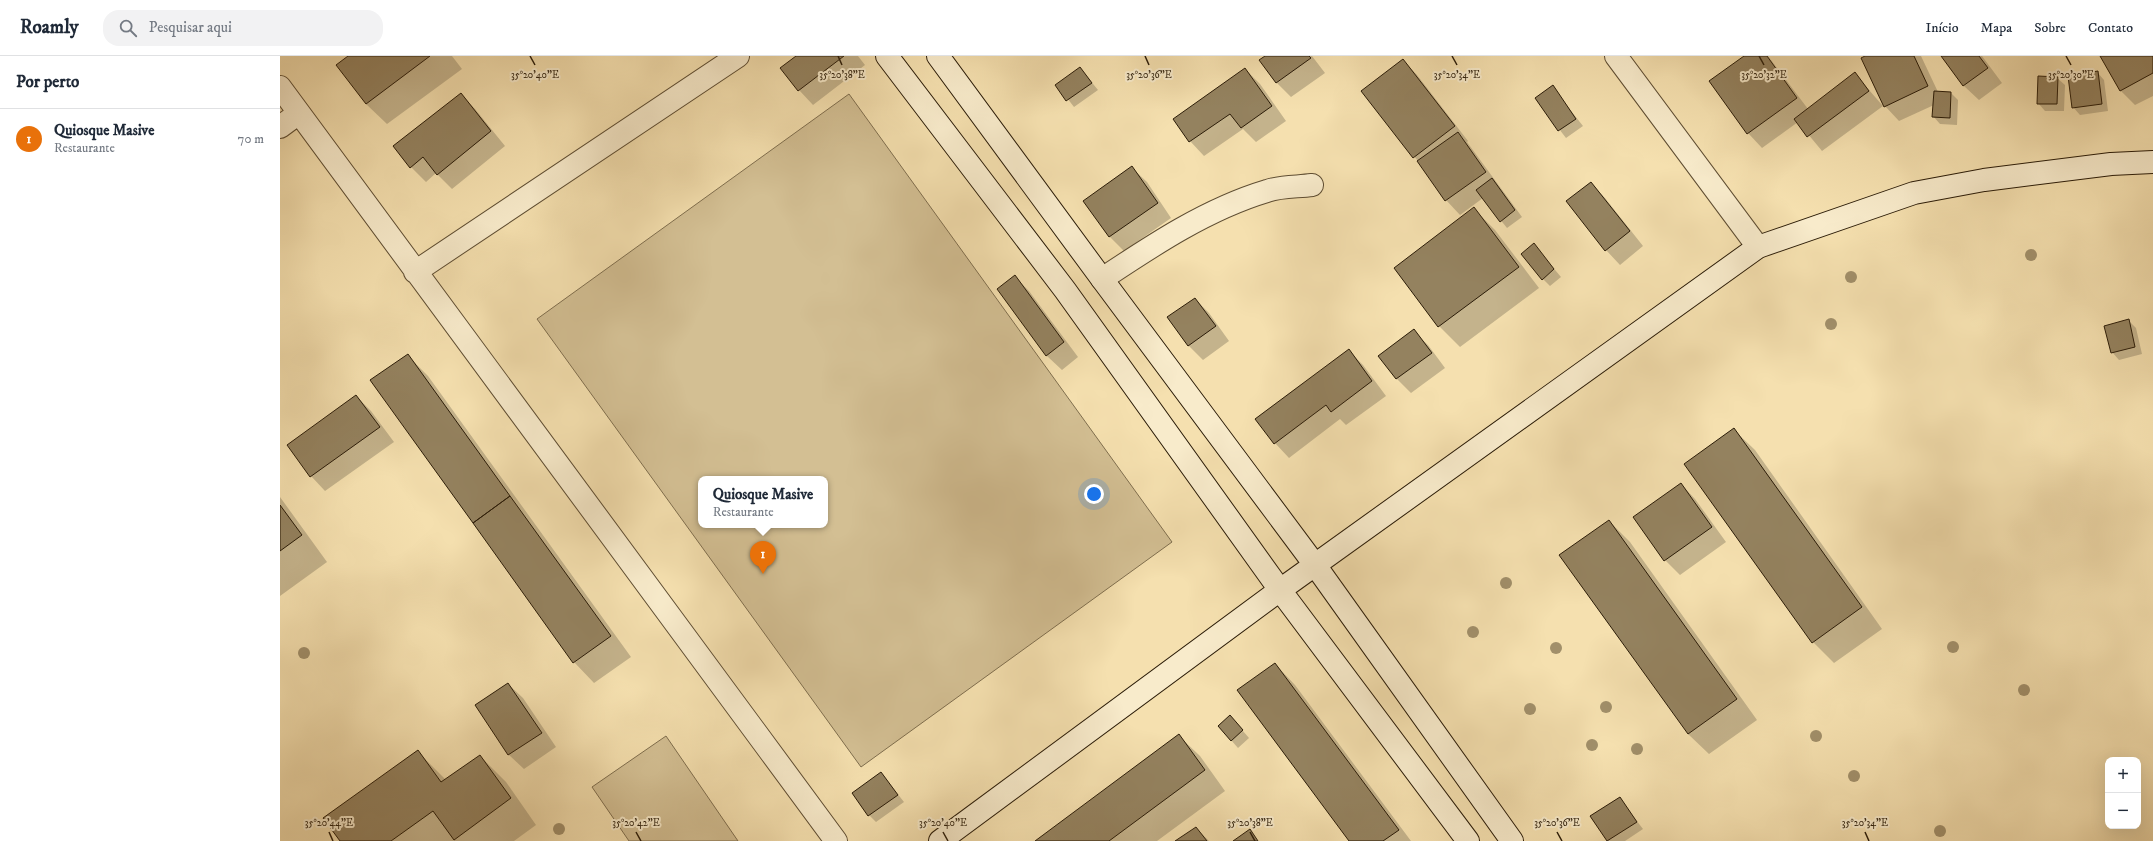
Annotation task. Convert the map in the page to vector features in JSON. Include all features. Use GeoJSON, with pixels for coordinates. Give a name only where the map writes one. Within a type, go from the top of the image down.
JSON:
{"type":"FeatureCollection","features":[{"type":"Feature","properties":{"kind":"street"},"geometry":{"type":"LineString","coordinates":[[415,272],[738,56]]}},
{"type":"Feature","properties":{"kind":"street"},"geometry":{"type":"LineString","coordinates":[[887,56],[1065,290],[1280,590],[1468,841]]}},
{"type":"Feature","properties":{"kind":"street"},"geometry":{"type":"LineString","coordinates":[[938,56],[1315,565],[1512,841]]}},
{"type":"Feature","properties":{"kind":"street"},"geometry":{"type":"LineString","coordinates":[[1616,56],[1758,247]]}},
{"type":"Feature","properties":{"kind":"street"},"geometry":{"type":"LineString","coordinates":[[280,87],[836,841]]}},
{"type":"Feature","properties":{"kind":"street"},"geometry":{"type":"LineString","coordinates":[[280,127],[299,113]]}},
{"type":"Feature","properties":{"kind":"street"},"geometry":{"type":"LineString","coordinates":[[940,841],[1280,590],[1758,247],[1914,193],[1991,179],[2111,164],[2153,162]]}},
{"type":"Feature","properties":{"kind":"street"},"geometry":{"type":"LineString","coordinates":[[1102,279],[1158,242],[1222,208],[1268,190],[1312,185]]}},
{"type":"Feature","properties":{"kind":"shaded area"},"geometry":{"type":"Polygon","coordinates":[[[849,94],[1172,542],[861,767],[537,319],[849,94]]]}},
{"type":"Feature","properties":{"kind":"shaded area"},"geometry":{"type":"Polygon","coordinates":[[[666,736],[738,841],[629,841],[592,787],[666,736]]]}},
{"type":"Feature","properties":{"kind":"building"},"geometry":{"type":"Polygon","coordinates":[[[348,56],[430,56],[366,104],[336,65],[348,56]]]}},
{"type":"Feature","properties":{"kind":"building"},"geometry":{"type":"Polygon","coordinates":[[[796,56],[844,56],[798,91],[780,68],[796,56]]]}},
{"type":"Feature","properties":{"kind":"building"},"geometry":{"type":"Polygon","coordinates":[[[1265,56],[1309,56],[1311,58],[1276,83],[1259,60],[1265,56]]]}},
{"type":"Feature","properties":{"kind":"building"},"geometry":{"type":"Polygon","coordinates":[[[1744,56],[1767,56],[1797,98],[1747,134],[1709,81],[1744,56]]]}},
{"type":"Feature","properties":{"kind":"building"},"geometry":{"type":"Polygon","coordinates":[[[1865,56],[1914,56],[1928,86],[1884,107],[1861,58],[1865,56]]]}},
{"type":"Feature","properties":{"kind":"building"},"geometry":{"type":"Polygon","coordinates":[[[1941,56],[1979,56],[1988,68],[1963,86],[1941,56]]]}},
{"type":"Feature","properties":{"kind":"building"},"geometry":{"type":"Polygon","coordinates":[[[2100,56],[2153,56],[2153,73],[2120,91],[2100,56]]]}},
{"type":"Feature","properties":{"kind":"building"},"geometry":{"type":"Polygon","coordinates":[[[1403,59],[1455,126],[1413,158],[1361,91],[1403,59]]]}},
{"type":"Feature","properties":{"kind":"building"},"geometry":{"type":"Polygon","coordinates":[[[1080,67],[1092,83],[1066,101],[1055,85],[1080,67]]]}},
{"type":"Feature","properties":{"kind":"building"},"geometry":{"type":"Polygon","coordinates":[[[1245,68],[1272,106],[1241,128],[1230,114],[1189,142],[1173,119],[1245,68]]]}},
{"type":"Feature","properties":{"kind":"building"},"geometry":{"type":"Polygon","coordinates":[[[2098,71],[2102,104],[2072,108],[2068,76],[2098,71]]]}},
{"type":"Feature","properties":{"kind":"building"},"geometry":{"type":"Polygon","coordinates":[[[1855,72],[1869,91],[1807,137],[1794,119],[1855,72]]]}},
{"type":"Feature","properties":{"kind":"building"},"geometry":{"type":"Polygon","coordinates":[[[2038,76],[2058,77],[2057,104],[2037,104],[2038,76]]]}},
{"type":"Feature","properties":{"kind":"building"},"geometry":{"type":"Polygon","coordinates":[[[1553,85],[1576,119],[1558,131],[1535,98],[1553,85]]]}},
{"type":"Feature","properties":{"kind":"building"},"geometry":{"type":"Polygon","coordinates":[[[1934,91],[1951,92],[1950,118],[1932,117],[1934,91]]]}},
{"type":"Feature","properties":{"kind":"building"},"geometry":{"type":"Polygon","coordinates":[[[461,93],[491,131],[437,175],[423,157],[410,168],[393,146],[461,93]]]}},
{"type":"Feature","properties":{"kind":"building"},"geometry":{"type":"Polygon","coordinates":[[[1458,132],[1486,172],[1445,201],[1417,161],[1458,132]]]}},
{"type":"Feature","properties":{"kind":"building"},"geometry":{"type":"Polygon","coordinates":[[[1132,166],[1158,203],[1109,237],[1083,201],[1132,166]]]}},
{"type":"Feature","properties":{"kind":"building"},"geometry":{"type":"Polygon","coordinates":[[[1492,178],[1515,210],[1500,222],[1476,190],[1492,178]]]}},
{"type":"Feature","properties":{"kind":"building"},"geometry":{"type":"Polygon","coordinates":[[[1591,182],[1630,231],[1605,251],[1566,201],[1591,182]]]}},
{"type":"Feature","properties":{"kind":"building"},"geometry":{"type":"Polygon","coordinates":[[[1474,207],[1519,267],[1438,327],[1394,268],[1474,207]]]}},
{"type":"Feature","properties":{"kind":"building"},"geometry":{"type":"Polygon","coordinates":[[[1534,243],[1554,269],[1542,280],[1521,254],[1534,243]]]}},
{"type":"Feature","properties":{"kind":"building"},"geometry":{"type":"Polygon","coordinates":[[[1015,275],[1064,342],[1046,356],[997,289],[1015,275]]]}},
{"type":"Feature","properties":{"kind":"building"},"geometry":{"type":"Polygon","coordinates":[[[1195,298],[1216,326],[1188,346],[1167,317],[1195,298]]]}},
{"type":"Feature","properties":{"kind":"building"},"geometry":{"type":"Polygon","coordinates":[[[2129,319],[2135,347],[2111,353],[2104,326],[2129,319]]]}},
{"type":"Feature","properties":{"kind":"building"},"geometry":{"type":"Polygon","coordinates":[[[1414,329],[1432,353],[1396,379],[1378,356],[1414,329]]]}},
{"type":"Feature","properties":{"kind":"building"},"geometry":{"type":"Polygon","coordinates":[[[1349,349],[1372,381],[1331,412],[1326,405],[1274,444],[1255,419],[1349,349]]]}},
{"type":"Feature","properties":{"kind":"building"},"geometry":{"type":"Polygon","coordinates":[[[408,354],[510,496],[473,523],[370,380],[408,354]]]}},
{"type":"Feature","properties":{"kind":"building"},"geometry":{"type":"Polygon","coordinates":[[[356,395],[380,427],[310,477],[287,445],[356,395]]]}},
{"type":"Feature","properties":{"kind":"building"},"geometry":{"type":"Polygon","coordinates":[[[1734,428],[1862,607],[1812,643],[1684,464],[1734,428]]]}},
{"type":"Feature","properties":{"kind":"building"},"geometry":{"type":"Polygon","coordinates":[[[1681,483],[1712,527],[1664,561],[1633,517],[1681,483]]]}},
{"type":"Feature","properties":{"kind":"building"},"geometry":{"type":"Polygon","coordinates":[[[510,496],[611,636],[573,663],[473,523],[510,496]]]}},
{"type":"Feature","properties":{"kind":"building"},"geometry":{"type":"Polygon","coordinates":[[[280,505],[302,535],[280,551],[280,505]]]}},
{"type":"Feature","properties":{"kind":"building"},"geometry":{"type":"Polygon","coordinates":[[[1609,520],[1737,699],[1688,734],[1559,555],[1609,520]]]}},
{"type":"Feature","properties":{"kind":"building"},"geometry":{"type":"Polygon","coordinates":[[[1275,663],[1399,830],[1383,841],[1349,841],[1237,690],[1275,663]]]}},
{"type":"Feature","properties":{"kind":"building"},"geometry":{"type":"Polygon","coordinates":[[[508,683],[542,733],[508,755],[475,705],[508,683]]]}},
{"type":"Feature","properties":{"kind":"building"},"geometry":{"type":"Polygon","coordinates":[[[1230,715],[1243,730],[1231,741],[1218,726],[1230,715]]]}},
{"type":"Feature","properties":{"kind":"building"},"geometry":{"type":"Polygon","coordinates":[[[1179,734],[1205,770],[1109,841],[1035,841],[1179,734]]]}},
{"type":"Feature","properties":{"kind":"building"},"geometry":{"type":"Polygon","coordinates":[[[418,750],[441,782],[480,755],[511,798],[454,840],[433,811],[391,841],[340,841],[323,818],[418,750]]]}},
{"type":"Feature","properties":{"kind":"building"},"geometry":{"type":"Polygon","coordinates":[[[881,772],[898,795],[868,816],[852,793],[881,772]]]}},
{"type":"Feature","properties":{"kind":"building"},"geometry":{"type":"Polygon","coordinates":[[[1620,797],[1637,822],[1607,841],[1590,816],[1620,797]]]}},
{"type":"Feature","properties":{"kind":"building"},"geometry":{"type":"Polygon","coordinates":[[[1196,827],[1207,841],[1175,841],[1196,827]]]}},
{"type":"Feature","properties":{"kind":"building"},"geometry":{"type":"Polygon","coordinates":[[[1250,829],[1258,841],[1233,841],[1250,829]]]}},
{"type":"Feature","properties":{"kind":"place","name":"Quiosque Masive"},"geometry":{"type":"Point","coordinates":[763,574]}}]}
